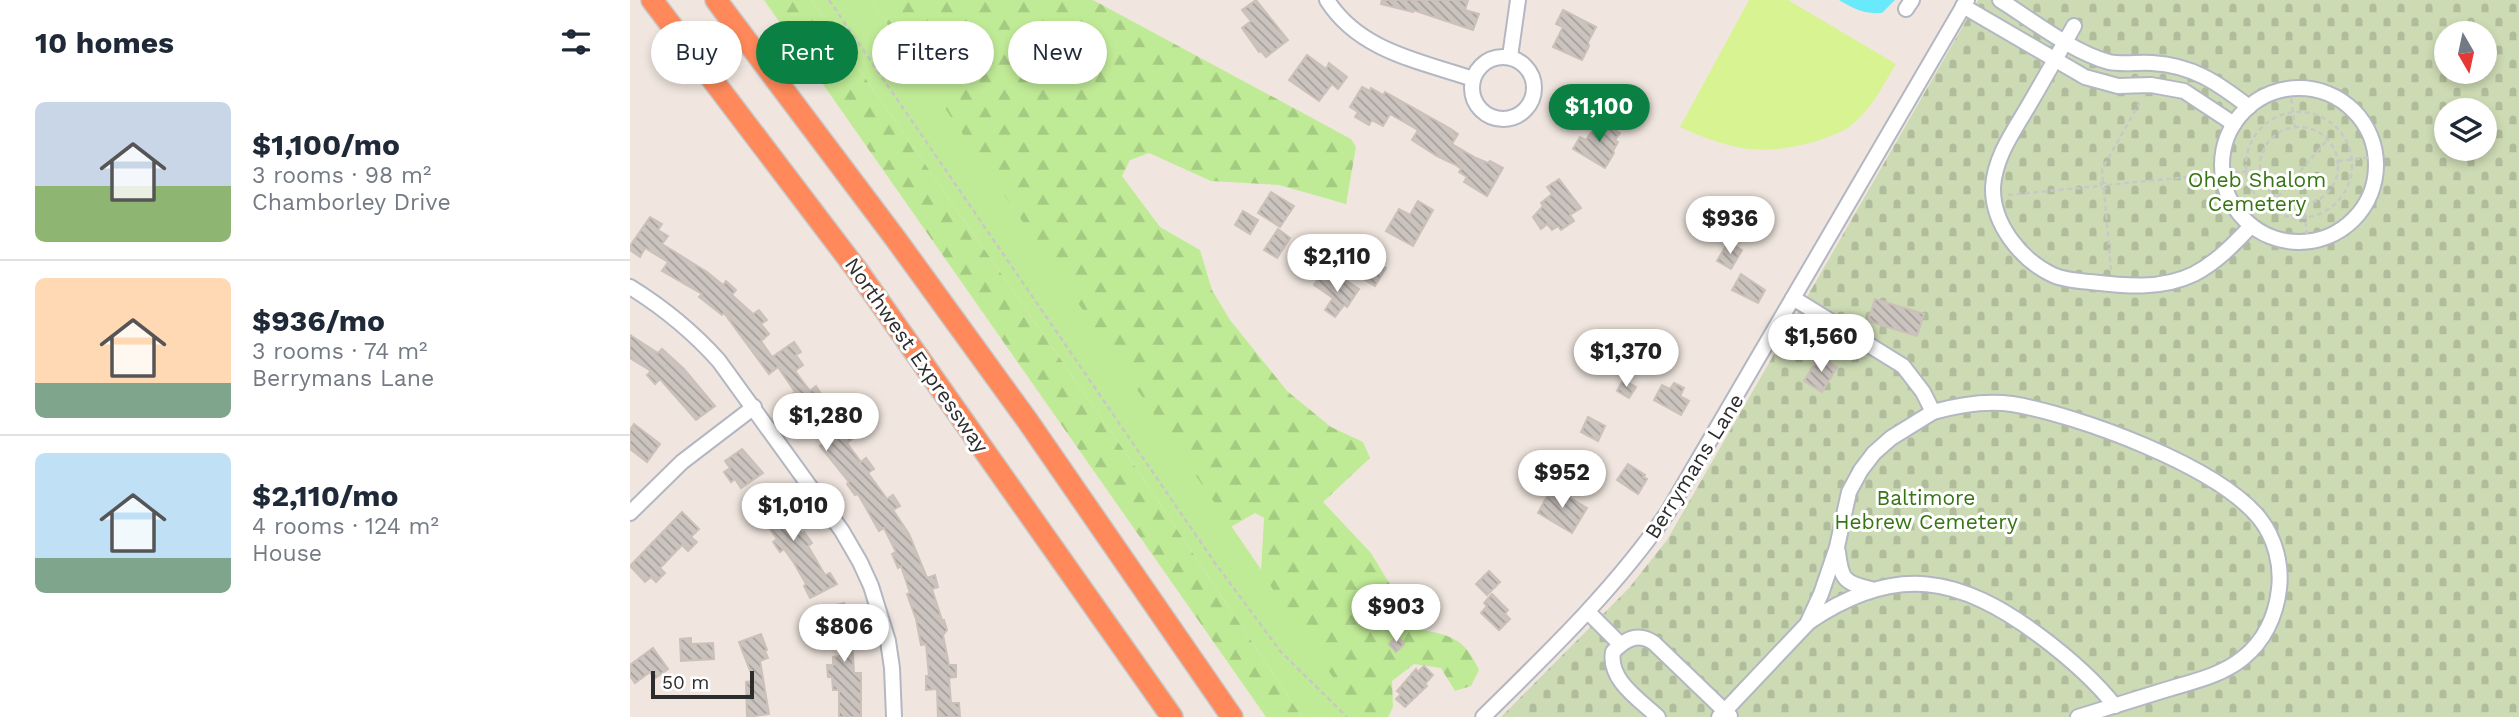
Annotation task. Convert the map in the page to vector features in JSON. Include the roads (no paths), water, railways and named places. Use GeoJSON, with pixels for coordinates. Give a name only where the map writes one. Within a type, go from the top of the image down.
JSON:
{"type":"FeatureCollection","features":[{"type":"Feature","properties":{"kind":"highway","name":"Northwest Expressway"},"geometry":{"type":"LineString","coordinates":[[652,0],[857,270],[1172,717]]}},
{"type":"Feature","properties":{"kind":"highway"},"geometry":{"type":"LineString","coordinates":[[716,0],[895,238],[1019,409],[1233,717]]}},
{"type":"Feature","properties":{"kind":"street"},"geometry":{"type":"LineString","coordinates":[[1327,0],[1336,15],[1363,38],[1383,49],[1473,79]]}},
{"type":"Feature","properties":{"kind":"street"},"geometry":{"type":"LineString","coordinates":[[1510,57],[1518,0]]}},
{"type":"Feature","properties":{"kind":"street"},"geometry":{"type":"LineString","coordinates":[[2000,0],[2066,41],[2108,62],[2171,64],[2193,70],[2212,79],[2249,107]]}},
{"type":"Feature","properties":{"kind":"street"},"geometry":{"type":"LineString","coordinates":[[1965,3],[2085,77],[2105,83],[2168,87],[2185,91],[2234,124]]}},
{"type":"Feature","properties":{"kind":"street","name":"Berrymans Lane"},"geometry":{"type":"LineString","coordinates":[[1482,717],[1588,612],[1640,553],[1668,512],[1965,3]]}},
{"type":"Feature","properties":{"kind":"street"},"geometry":{"type":"LineString","coordinates":[[2074,26],[1998,159],[1994,197],[2013,243],[2039,267],[2054,276],[2135,287],[2155,285],[2193,274],[2213,262],[2251,226]]}},
{"type":"Feature","properties":{"kind":"street"},"geometry":{"type":"LineString","coordinates":[[1510,57],[1522,62],[1534,79],[1533,99],[1523,113],[1506,120],[1488,116],[1474,100],[1473,79],[1480,67],[1489,60],[1510,57]]}},
{"type":"Feature","properties":{"kind":"street"},"geometry":{"type":"LineString","coordinates":[[2290,90],[2317,91],[2335,97],[2350,108],[2364,124],[2376,157],[2372,191],[2355,218],[2326,237],[2308,242],[2289,242],[2269,236],[2251,226],[2237,212],[2226,190],[2222,155],[2234,124],[2249,107],[2262,98],[2290,90]]}},
{"type":"Feature","properties":{"kind":"street"},"geometry":{"type":"LineString","coordinates":[[630,287],[676,318],[699,338],[719,361],[842,531],[871,586],[888,641],[894,717]]}},
{"type":"Feature","properties":{"kind":"street"},"geometry":{"type":"LineString","coordinates":[[1793,298],[1903,366],[1923,392],[1933,412]]}},
{"type":"Feature","properties":{"kind":"street"},"geometry":{"type":"LineString","coordinates":[[1807,624],[1821,594],[1837,547],[1847,500],[1861,470],[1874,453],[1891,438],[1933,412],[1959,405],[2010,404],[2081,423],[2154,449],[2230,491],[2261,520],[2278,559],[2280,582],[2277,607],[2258,643],[2235,663],[2205,678],[2078,717]]}},
{"type":"Feature","properties":{"kind":"street"},"geometry":{"type":"LineString","coordinates":[[632,507],[682,462],[754,407]]}},
{"type":"Feature","properties":{"kind":"street"},"geometry":{"type":"LineString","coordinates":[[1837,547],[1840,569],[1845,579],[1853,585],[1873,589]]}},
{"type":"Feature","properties":{"kind":"street"},"geometry":{"type":"LineString","coordinates":[[1658,717],[1617,676],[1612,660],[1613,652],[1628,639],[1638,636],[1647,638],[1725,715],[1807,624],[1833,606],[1873,589],[1915,583],[1937,585],[1966,593],[1997,607],[2069,658],[2096,682],[2115,706]]}},
{"type":"Feature","properties":{"kind":"street"},"geometry":{"type":"LineString","coordinates":[[1588,612],[1620,644]]}},
{"type":"Feature","properties":{"kind":"water"},"geometry":{"type":"Polygon","coordinates":[[[1839,0],[1895,0],[1882,13],[1870,13],[1839,0]]]}},
{"type":"Feature","properties":{"kind":"park label","name":"Oheb Shalom Cemetery"},"geometry":{"type":"Point","coordinates":[2257,191]}},
{"type":"Feature","properties":{"kind":"park label","name":"Baltimore Hebrew Cemetery"},"geometry":{"type":"Point","coordinates":[1926,509]}}]}
